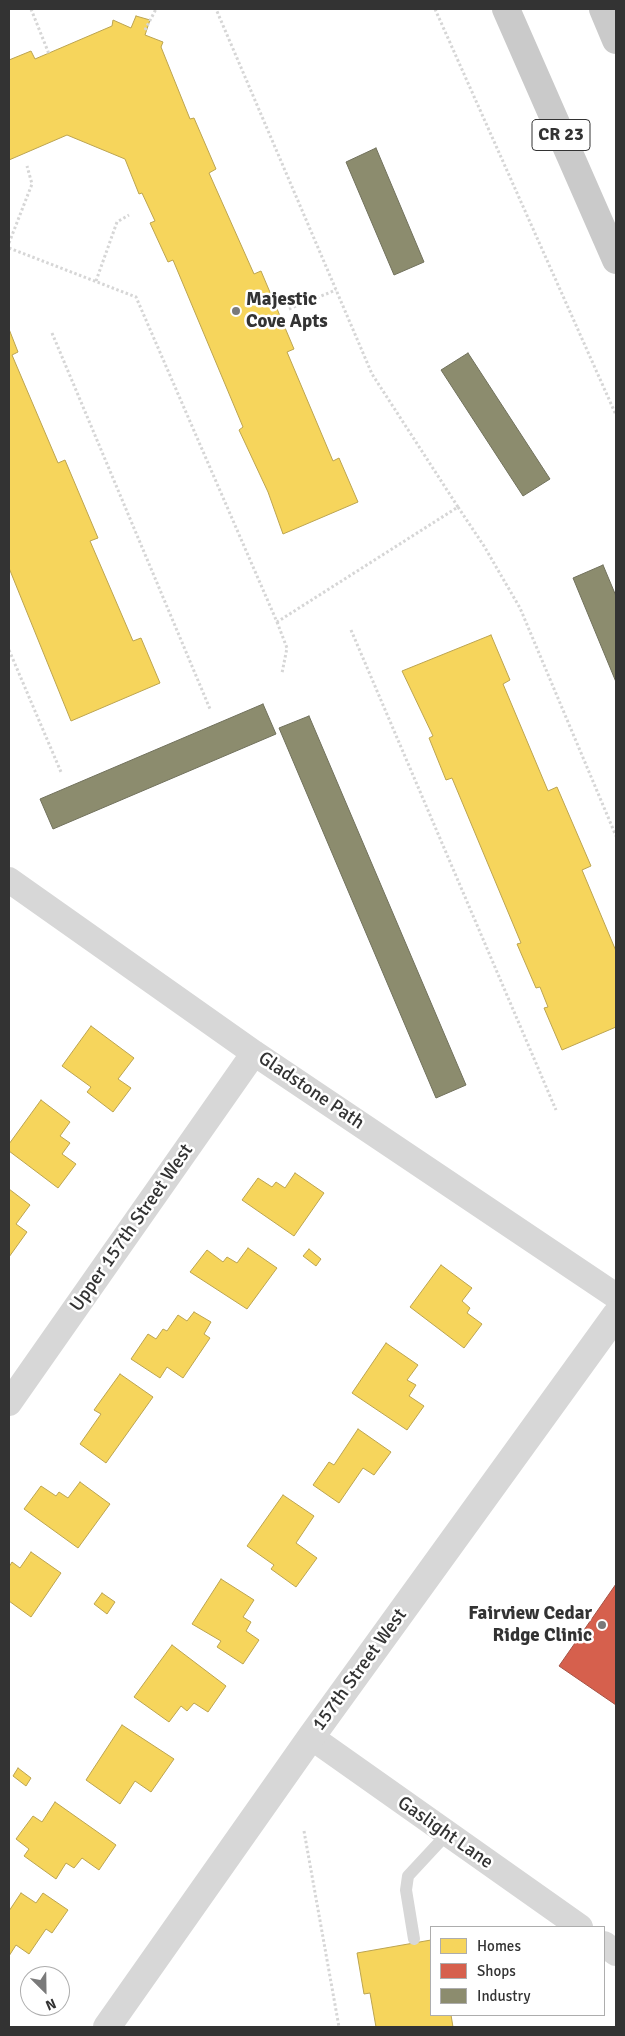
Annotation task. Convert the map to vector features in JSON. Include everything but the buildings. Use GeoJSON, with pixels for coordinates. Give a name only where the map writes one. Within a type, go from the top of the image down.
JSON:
{"type":"FeatureCollection","features":[{"type":"Feature","properties":{"kind":"main road","name":"CR 23"},"geometry":{"type":"LineString","coordinates":[[506,9],[616,260]]}},
{"type":"Feature","properties":{"kind":"main road"},"geometry":{"type":"LineString","coordinates":[[603,9],[616,40]]}},
{"type":"Feature","properties":{"kind":"street","name":"Gladstone Path"},"geometry":{"type":"LineString","coordinates":[[9,880],[254,1053],[616,1296]]}},
{"type":"Feature","properties":{"kind":"street","name":"Upper 157th Street West"},"geometry":{"type":"LineString","coordinates":[[9,1403],[254,1053]]}},
{"type":"Feature","properties":{"kind":"street","name":"157th Street West"},"geometry":{"type":"LineString","coordinates":[[107,2027],[311,1737],[616,1315]]}},
{"type":"Feature","properties":{"kind":"street","name":"Gaslight Lane"},"geometry":{"type":"LineString","coordinates":[[311,1737],[579,1926]]}},
{"type":"Feature","properties":{"kind":"street"},"geometry":{"type":"LineString","coordinates":[[605,1945],[616,1953]]}},
{"type":"Feature","properties":{"kind":"lane"},"geometry":{"type":"LineString","coordinates":[[414,1939],[406,1890],[408,1876],[418,1862],[447,1834]]}},
{"type":"Feature","properties":{"kind":"path"},"geometry":{"type":"LineString","coordinates":[[31,9],[49,54]]}},
{"type":"Feature","properties":{"kind":"path"},"geometry":{"type":"LineString","coordinates":[[144,30],[156,9]]}},
{"type":"Feature","properties":{"kind":"path"},"geometry":{"type":"LineString","coordinates":[[216,9],[372,374],[484,546],[520,608],[616,836]]}},
{"type":"Feature","properties":{"kind":"path"},"geometry":{"type":"LineString","coordinates":[[435,9],[616,415]]}},
{"type":"Feature","properties":{"kind":"path"},"geometry":{"type":"LineString","coordinates":[[9,242],[32,184],[27,166]]}},
{"type":"Feature","properties":{"kind":"path"},"geometry":{"type":"LineString","coordinates":[[96,281],[117,222],[129,215]]}},
{"type":"Feature","properties":{"kind":"path"},"geometry":{"type":"LineString","coordinates":[[9,248],[136,297],[288,648],[282,673]]}},
{"type":"Feature","properties":{"kind":"path"},"geometry":{"type":"LineString","coordinates":[[289,309],[336,290]]}},
{"type":"Feature","properties":{"kind":"path"},"geometry":{"type":"LineString","coordinates":[[52,333],[210,709]]}},
{"type":"Feature","properties":{"kind":"path"},"geometry":{"type":"LineString","coordinates":[[276,622],[458,507]]}},
{"type":"Feature","properties":{"kind":"path"},"geometry":{"type":"LineString","coordinates":[[351,630],[556,1110]]}},
{"type":"Feature","properties":{"kind":"path"},"geometry":{"type":"LineString","coordinates":[[9,650],[61,772]]}},
{"type":"Feature","properties":{"kind":"path"},"geometry":{"type":"LineString","coordinates":[[304,1831],[339,2027]]}},
{"type":"Feature","properties":{"kind":"place","name":"Majestic Cove Apts"},"geometry":{"type":"Point","coordinates":[236,311]}},
{"type":"Feature","properties":{"kind":"place","name":"Fairview Cedar Ridge Clinic"},"geometry":{"type":"Point","coordinates":[602,1625]}}]}
